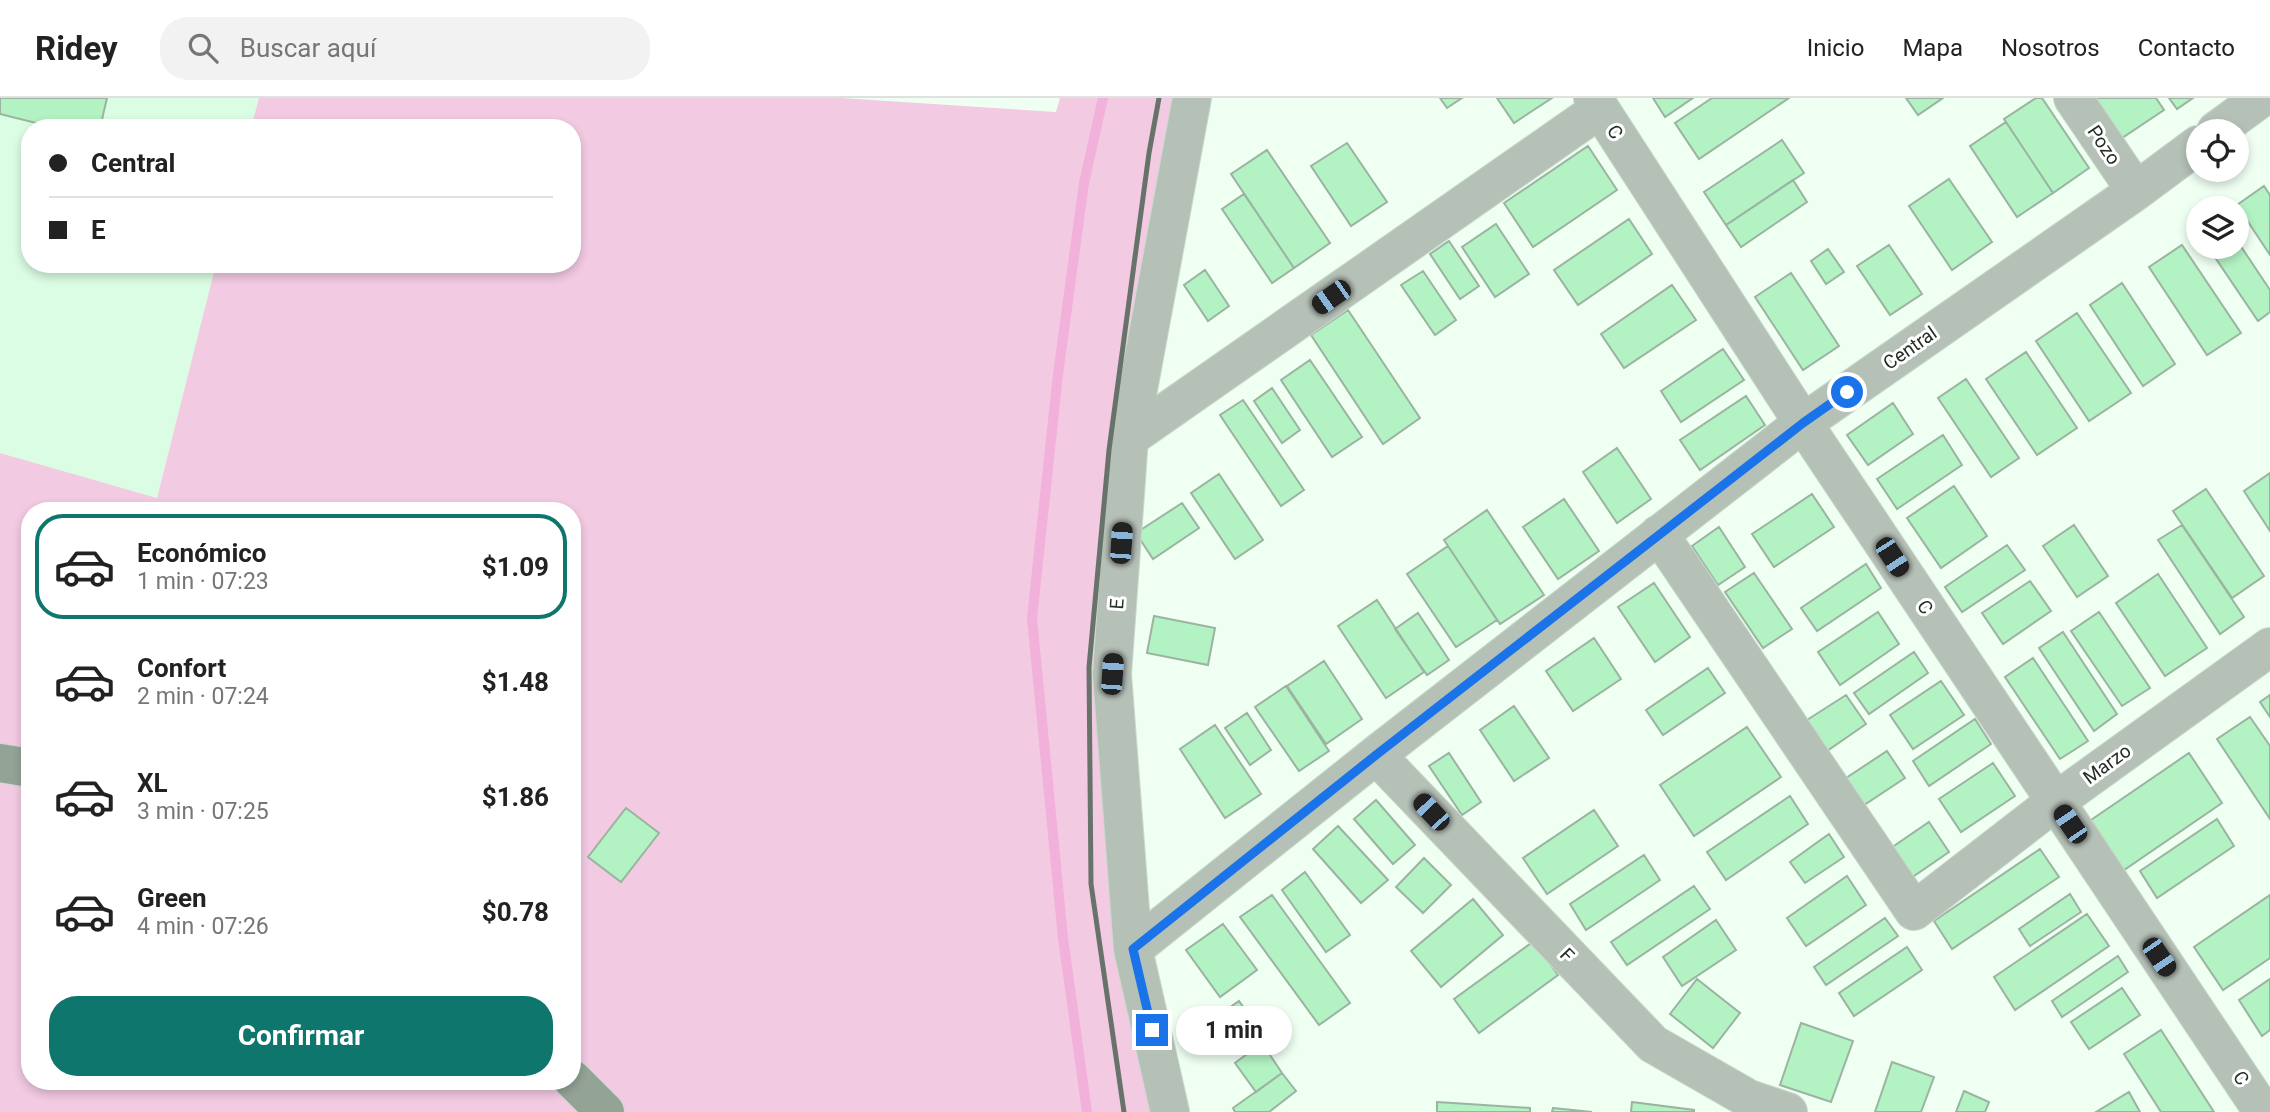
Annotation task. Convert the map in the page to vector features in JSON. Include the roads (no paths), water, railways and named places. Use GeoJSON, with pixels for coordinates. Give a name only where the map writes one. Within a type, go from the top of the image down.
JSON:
{"type":"FeatureCollection","features":[{"type":"Feature","properties":{"kind":"main road"},"geometry":{"type":"LineString","coordinates":[[0,763],[21,766]]}},
{"type":"Feature","properties":{"kind":"main road"},"geometry":{"type":"LineString","coordinates":[[581,1088],[605,1112]]}},
{"type":"Feature","properties":{"kind":"street","name":"E"},"geometry":{"type":"LineString","coordinates":[[1170,1112],[1133,949],[1112,674],[1129,438],[1192,98]]}},
{"type":"Feature","properties":{"kind":"street","name":"Pozo"},"geometry":{"type":"LineString","coordinates":[[2073,98],[2136,191]]}},
{"type":"Feature","properties":{"kind":"street"},"geometry":{"type":"LineString","coordinates":[[2232,119],[2261,98]]}},
{"type":"Feature","properties":{"kind":"street"},"geometry":{"type":"LineString","coordinates":[[1129,438],[1596,103]]}},
{"type":"Feature","properties":{"kind":"street","name":"C"},"geometry":{"type":"LineString","coordinates":[[1596,103],[1803,423],[2263,1112]]}},
{"type":"Feature","properties":{"kind":"street","name":"Central"},"geometry":{"type":"LineString","coordinates":[[1133,949],[1376,755],[1803,423],[2186,154]]}},
{"type":"Feature","properties":{"kind":"street","name":"Marzo"},"geometry":{"type":"LineString","coordinates":[[1660,534],[1914,911],[2055,802],[2270,647]]}},
{"type":"Feature","properties":{"kind":"street","name":"F"},"geometry":{"type":"LineString","coordinates":[[1376,755],[1653,1044],[1749,1099],[1788,1112]]}},
{"type":"Feature","properties":{"kind":"waterway"},"geometry":{"type":"LineString","coordinates":[[1087,1112],[1063,938],[1032,618],[1058,374],[1084,183],[1103,98]]}},
{"type":"Feature","properties":{"kind":"railway"},"geometry":{"type":"LineString","coordinates":[[1124,1112],[1091,884],[1089,667],[1109,450],[1149,153],[1159,98]]}}]}
